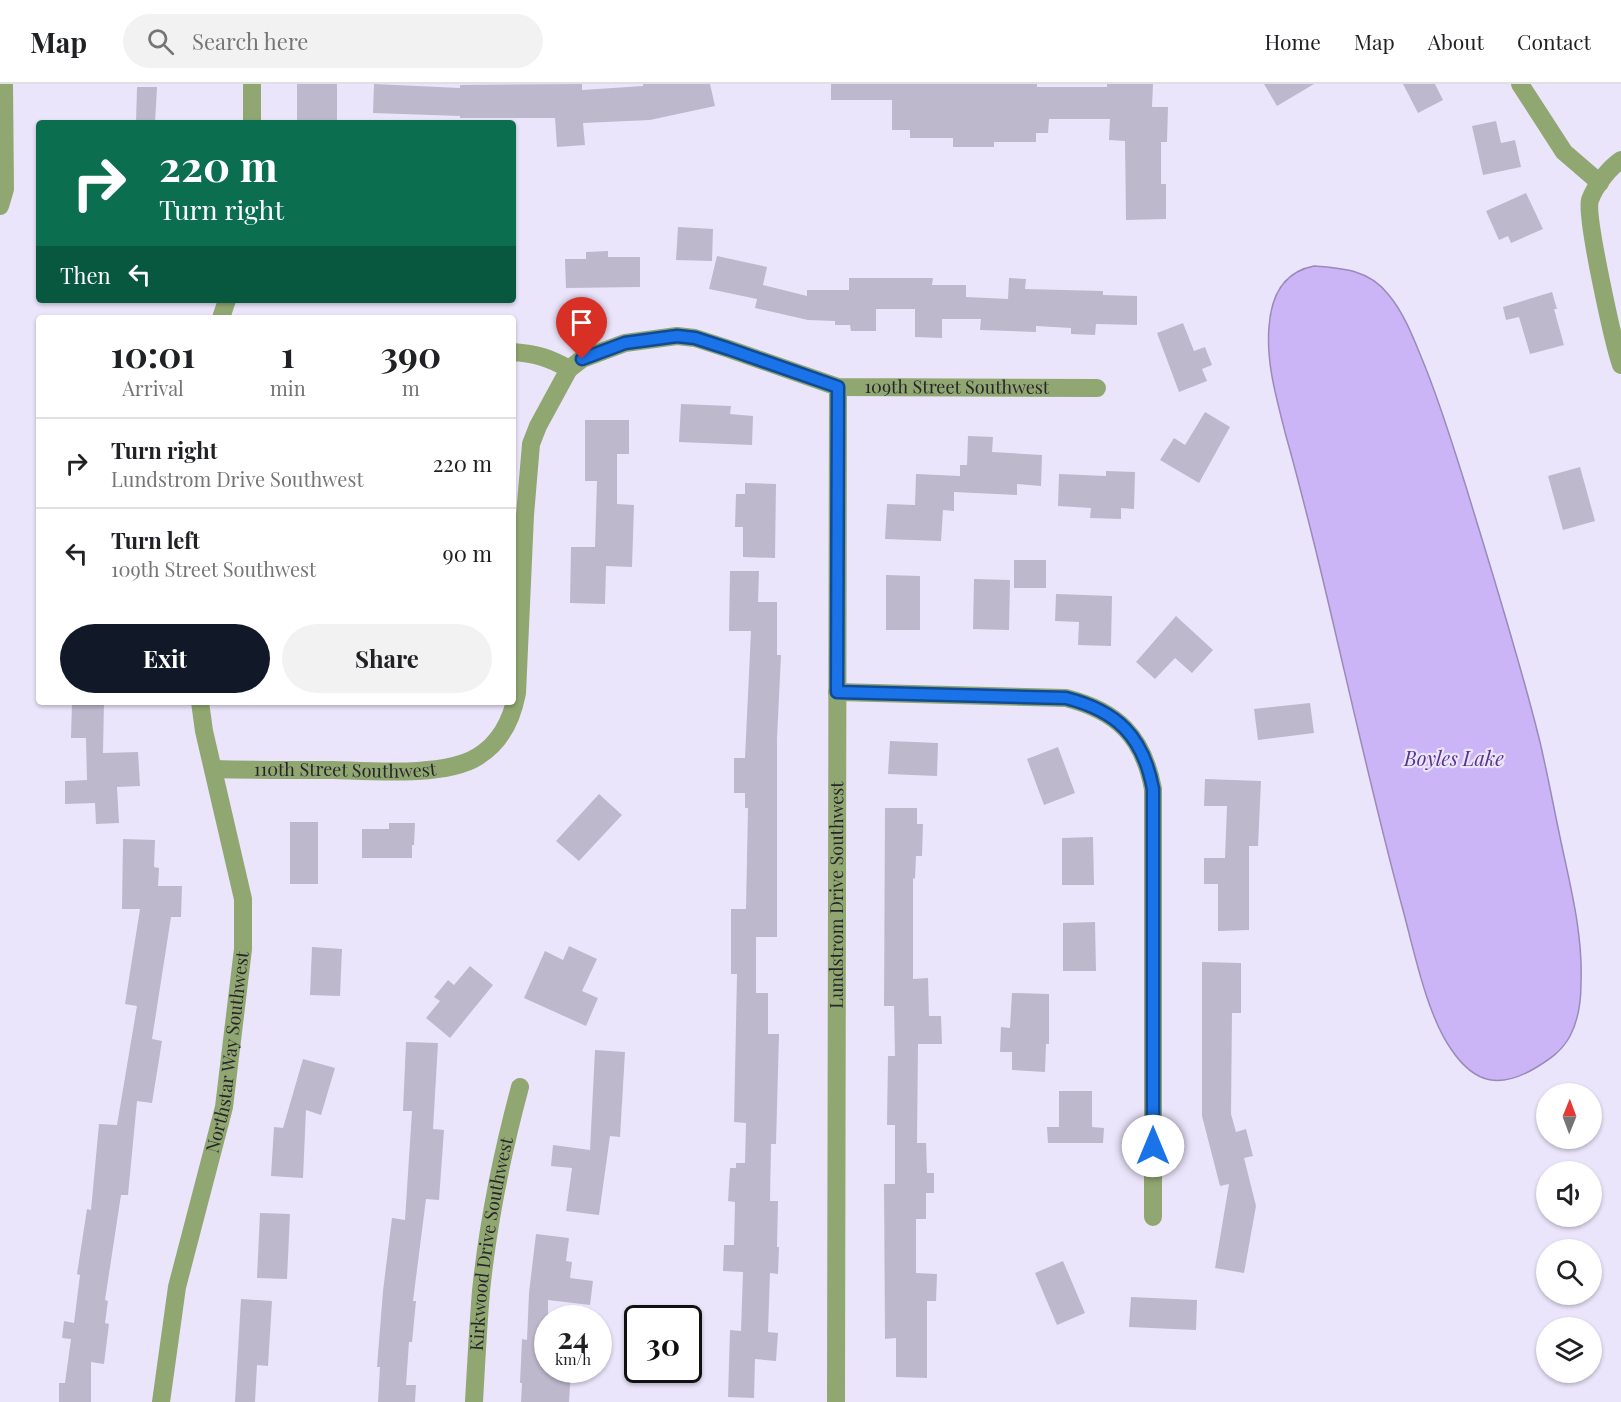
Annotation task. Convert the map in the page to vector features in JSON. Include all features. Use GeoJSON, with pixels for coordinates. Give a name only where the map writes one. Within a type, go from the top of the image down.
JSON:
{"type":"FeatureCollection","features":[{"type":"Feature","properties":{"kind":"street"},"geometry":{"type":"LineString","coordinates":[[0,206],[5,189],[4,84]]}},
{"type":"Feature","properties":{"kind":"street"},"geometry":{"type":"LineString","coordinates":[[252,84],[252,120]]}},
{"type":"Feature","properties":{"kind":"street"},"geometry":{"type":"LineString","coordinates":[[1520,84],[1564,152],[1600,183]]}},
{"type":"Feature","properties":{"kind":"street"},"geometry":{"type":"LineString","coordinates":[[1621,160],[1600,183],[1589,201],[1591,229],[1621,365]]}},
{"type":"Feature","properties":{"kind":"street","name":"109th Street Southwest"},"geometry":{"type":"LineString","coordinates":[[569,369],[582,359],[625,343],[677,336],[695,338],[838,387],[1097,388]]}},
{"type":"Feature","properties":{"kind":"street"},"geometry":{"type":"LineString","coordinates":[[516,352],[552,359],[569,369]]}},
{"type":"Feature","properties":{"kind":"street","name":"110th Street Southwest"},"geometry":{"type":"LineString","coordinates":[[516,698],[531,444],[538,426],[569,369]]}},
{"type":"Feature","properties":{"kind":"street","name":"Lundstrom Drive Southwest"},"geometry":{"type":"LineString","coordinates":[[836,1402],[838,387]]}},
{"type":"Feature","properties":{"kind":"street"},"geometry":{"type":"LineString","coordinates":[[837,692],[1066,698],[1091,704],[1113,717],[1141,749],[1150,772],[1153,789],[1153,1217]]}},
{"type":"Feature","properties":{"kind":"street","name":"Northstar Way Southwest"},"geometry":{"type":"LineString","coordinates":[[161,1402],[177,1287],[224,1107],[243,949],[243,899],[201,705]]}},
{"type":"Feature","properties":{"kind":"street","name":"110th Street Southwest"},"geometry":{"type":"LineString","coordinates":[[213,769],[398,771],[456,766],[476,758],[491,747],[505,728],[514,705]]}},
{"type":"Feature","properties":{"kind":"street","name":"Kirkwood Drive Southwest"},"geometry":{"type":"LineString","coordinates":[[474,1402],[481,1290],[507,1134],[520,1087]]}},
{"type":"Feature","properties":{"kind":"water","name":"Boyles Lake"},"geometry":{"type":"Polygon","coordinates":[[[1314,266],[1345,269],[1372,280],[1381,286],[1394,301],[1408,325],[1429,375],[1451,441],[1504,613],[1539,738],[1575,909],[1580,946],[1580,996],[1575,1024],[1563,1046],[1542,1064],[1512,1079],[1490,1080],[1479,1076],[1460,1061],[1442,1035],[1428,1001],[1379,819],[1314,543],[1279,409],[1269,355],[1270,316],[1276,296],[1287,280],[1303,269],[1314,266]]]}},
{"type":"Feature","properties":{"kind":"building"},"geometry":{"type":"Polygon","coordinates":[[[297,84],[337,84],[337,120],[297,120],[297,84]]]}},
{"type":"Feature","properties":{"kind":"building"},"geometry":{"type":"Polygon","coordinates":[[[374,84],[460,88],[460,85],[582,84],[582,90],[643,86],[643,84],[710,84],[715,106],[650,120],[583,123],[585,145],[557,147],[555,118],[460,118],[460,116],[373,113],[374,84]]]}},
{"type":"Feature","properties":{"kind":"building"},"geometry":{"type":"Polygon","coordinates":[[[831,84],[1037,84],[1037,87],[1107,87],[1107,84],[1153,84],[1152,107],[1168,107],[1167,142],[1161,142],[1161,184],[1166,184],[1166,219],[1126,220],[1125,141],[1109,140],[1110,119],[1049,119],[1048,133],[1036,133],[1036,142],[994,142],[994,147],[953,147],[953,138],[910,138],[910,130],[892,130],[892,100],[831,100],[831,84]]]}},
{"type":"Feature","properties":{"kind":"building"},"geometry":{"type":"Polygon","coordinates":[[[1264,84],[1314,84],[1277,106],[1264,84]]]}},
{"type":"Feature","properties":{"kind":"building"},"geometry":{"type":"Polygon","coordinates":[[[1403,84],[1435,84],[1443,100],[1418,113],[1403,84]]]}},
{"type":"Feature","properties":{"kind":"building"},"geometry":{"type":"Polygon","coordinates":[[[137,87],[157,87],[155,120],[136,120],[137,87]]]}},
{"type":"Feature","properties":{"kind":"building"},"geometry":{"type":"Polygon","coordinates":[[[1496,121],[1501,143],[1515,140],[1521,167],[1483,175],[1472,126],[1496,121]]]}},
{"type":"Feature","properties":{"kind":"building"},"geometry":{"type":"Polygon","coordinates":[[[1526,193],[1543,229],[1511,243],[1508,236],[1499,240],[1486,211],[1526,193]]]}},
{"type":"Feature","properties":{"kind":"building"},"geometry":{"type":"Polygon","coordinates":[[[678,227],[713,229],[712,261],[676,260],[678,227]]]}},
{"type":"Feature","properties":{"kind":"building"},"geometry":{"type":"Polygon","coordinates":[[[608,251],[608,257],[640,257],[640,287],[566,288],[565,259],[586,259],[586,252],[608,251]]]}},
{"type":"Feature","properties":{"kind":"building"},"geometry":{"type":"Polygon","coordinates":[[[717,256],[767,267],[763,285],[807,296],[807,290],[849,290],[849,278],[933,278],[932,285],[966,285],[966,297],[1008,299],[1009,278],[1026,279],[1025,289],[1103,291],[1103,295],[1137,296],[1137,325],[1096,324],[1095,335],[1071,334],[1071,328],[1036,326],[1036,332],[980,330],[981,319],[942,319],[942,338],[915,337],[915,309],[876,309],[876,331],[851,331],[850,325],[835,325],[835,321],[808,320],[755,308],[757,299],[709,289],[717,256]]]}},
{"type":"Feature","properties":{"kind":"building"},"geometry":{"type":"Polygon","coordinates":[[[1552,292],[1557,309],[1554,309],[1564,345],[1530,354],[1519,317],[1506,320],[1503,307],[1552,292]]]}},
{"type":"Feature","properties":{"kind":"building"},"geometry":{"type":"Polygon","coordinates":[[[1183,323],[1194,351],[1205,347],[1212,365],[1202,369],[1207,381],[1179,392],[1157,333],[1183,323]]]}},
{"type":"Feature","properties":{"kind":"building"},"geometry":{"type":"Polygon","coordinates":[[[681,404],[731,406],[730,414],[753,416],[752,445],[679,442],[681,404]]]}},
{"type":"Feature","properties":{"kind":"building"},"geometry":{"type":"Polygon","coordinates":[[[1205,412],[1230,427],[1199,483],[1160,460],[1174,438],[1185,445],[1205,412]]]}},
{"type":"Feature","properties":{"kind":"building"},"geometry":{"type":"Polygon","coordinates":[[[585,420],[629,420],[629,454],[617,454],[617,504],[634,505],[632,567],[606,566],[605,604],[570,603],[571,547],[595,547],[597,481],[585,481],[585,420]]]}},
{"type":"Feature","properties":{"kind":"building"},"geometry":{"type":"Polygon","coordinates":[[[968,436],[993,437],[992,452],[1042,455],[1041,486],[1017,484],[1017,495],[954,492],[954,511],[943,510],[941,541],[885,539],[887,504],[915,505],[916,474],[960,476],[960,465],[967,465],[968,436]]]}},
{"type":"Feature","properties":{"kind":"building"},"geometry":{"type":"Polygon","coordinates":[[[1580,467],[1595,521],[1563,530],[1548,476],[1580,467]]]}},
{"type":"Feature","properties":{"kind":"building"},"geometry":{"type":"Polygon","coordinates":[[[1106,471],[1135,472],[1134,509],[1121,508],[1121,519],[1090,518],[1091,508],[1058,506],[1059,474],[1106,476],[1106,471]]]}},
{"type":"Feature","properties":{"kind":"building"},"geometry":{"type":"Polygon","coordinates":[[[745,483],[776,484],[775,558],[743,557],[743,527],[735,527],[736,494],[745,494],[745,483]]]}},
{"type":"Feature","properties":{"kind":"building"},"geometry":{"type":"Polygon","coordinates":[[[1014,560],[1046,560],[1046,588],[1014,588],[1014,560]]]}},
{"type":"Feature","properties":{"kind":"building"},"geometry":{"type":"Polygon","coordinates":[[[730,571],[759,571],[758,602],[777,602],[777,655],[781,655],[777,739],[777,937],[756,937],[756,993],[768,993],[768,1034],[779,1034],[776,1144],[771,1144],[770,1201],[778,1201],[777,1247],[779,1247],[778,1274],[770,1273],[768,1332],[778,1333],[776,1361],[755,1359],[754,1398],[728,1397],[730,1330],[741,1331],[743,1272],[723,1271],[724,1245],[734,1245],[735,1202],[728,1201],[730,1168],[736,1168],[736,1163],[745,1163],[746,1123],[734,1122],[737,974],[731,974],[731,909],[746,909],[748,808],[745,808],[745,793],[734,793],[734,758],[745,758],[751,631],[729,631],[730,571]]]}},
{"type":"Feature","properties":{"kind":"building"},"geometry":{"type":"Polygon","coordinates":[[[886,575],[920,576],[920,630],[886,630],[886,575]]]}},
{"type":"Feature","properties":{"kind":"building"},"geometry":{"type":"Polygon","coordinates":[[[974,579],[1010,580],[1009,630],[973,629],[974,579]]]}},
{"type":"Feature","properties":{"kind":"building"},"geometry":{"type":"Polygon","coordinates":[[[1056,594],[1112,596],[1111,646],[1078,645],[1079,622],[1055,621],[1056,594]]]}},
{"type":"Feature","properties":{"kind":"building"},"geometry":{"type":"Polygon","coordinates":[[[1176,616],[1213,650],[1192,673],[1175,658],[1155,679],[1136,662],[1176,616]]]}},
{"type":"Feature","properties":{"kind":"building"},"geometry":{"type":"Polygon","coordinates":[[[1310,703],[1314,733],[1258,740],[1254,709],[1310,703]]]}},
{"type":"Feature","properties":{"kind":"building"},"geometry":{"type":"Polygon","coordinates":[[[72,705],[104,705],[103,753],[138,752],[140,786],[117,787],[119,823],[96,824],[95,803],[65,804],[65,781],[87,780],[86,738],[71,738],[72,705]]]}},
{"type":"Feature","properties":{"kind":"building"},"geometry":{"type":"Polygon","coordinates":[[[890,741],[938,743],[937,776],[888,774],[890,741]]]}},
{"type":"Feature","properties":{"kind":"building"},"geometry":{"type":"Polygon","coordinates":[[[1058,747],[1075,793],[1044,805],[1027,759],[1058,747]]]}},
{"type":"Feature","properties":{"kind":"building"},"geometry":{"type":"Polygon","coordinates":[[[1205,779],[1261,781],[1258,846],[1249,846],[1249,930],[1218,931],[1218,884],[1204,884],[1204,858],[1225,858],[1227,806],[1204,806],[1205,779]]]}},
{"type":"Feature","properties":{"kind":"building"},"geometry":{"type":"Polygon","coordinates":[[[599,794],[622,815],[579,861],[556,841],[599,794]]]}},
{"type":"Feature","properties":{"kind":"building"},"geometry":{"type":"Polygon","coordinates":[[[885,808],[917,808],[917,824],[923,824],[922,856],[916,856],[915,879],[913,878],[913,979],[928,978],[929,1016],[941,1016],[942,1044],[918,1044],[917,1143],[926,1143],[927,1173],[934,1173],[934,1193],[926,1193],[926,1219],[916,1219],[916,1273],[937,1274],[936,1301],[927,1301],[927,1378],[896,1377],[896,1338],[885,1339],[884,1184],[895,1184],[895,1125],[887,1125],[888,1056],[895,1056],[894,1006],[884,1006],[885,808]]]}},
{"type":"Feature","properties":{"kind":"building"},"geometry":{"type":"Polygon","coordinates":[[[290,822],[318,822],[318,884],[290,884],[290,822]]]}},
{"type":"Feature","properties":{"kind":"building"},"geometry":{"type":"Polygon","coordinates":[[[389,823],[415,823],[412,858],[362,858],[362,829],[389,829],[389,823]]]}},
{"type":"Feature","properties":{"kind":"building"},"geometry":{"type":"Polygon","coordinates":[[[1093,837],[1094,885],[1062,885],[1062,838],[1093,837]]]}},
{"type":"Feature","properties":{"kind":"building"},"geometry":{"type":"Polygon","coordinates":[[[123,839],[155,840],[154,867],[159,868],[158,886],[182,886],[181,917],[171,917],[152,1039],[162,1041],[152,1103],[137,1101],[128,1195],[121,1195],[105,1300],[108,1301],[105,1323],[109,1324],[104,1364],[91,1362],[91,1402],[59,1402],[59,1383],[65,1383],[71,1339],[62,1338],[64,1321],[74,1323],[80,1275],[77,1274],[87,1209],[91,1210],[99,1124],[117,1125],[137,1006],[125,1004],[140,909],[122,909],[123,839]]]}},
{"type":"Feature","properties":{"kind":"building"},"geometry":{"type":"Polygon","coordinates":[[[1095,922],[1096,971],[1063,971],[1063,923],[1095,922]]]}},
{"type":"Feature","properties":{"kind":"building"},"geometry":{"type":"Polygon","coordinates":[[[569,946],[597,959],[582,991],[598,998],[586,1026],[524,998],[545,951],[563,960],[569,946]]]}},
{"type":"Feature","properties":{"kind":"building"},"geometry":{"type":"Polygon","coordinates":[[[312,947],[342,949],[340,996],[310,995],[312,947]]]}},
{"type":"Feature","properties":{"kind":"building"},"geometry":{"type":"Polygon","coordinates":[[[1202,962],[1241,963],[1241,1013],[1232,1013],[1231,1114],[1236,1132],[1246,1129],[1253,1156],[1244,1158],[1256,1206],[1244,1273],[1215,1268],[1229,1184],[1220,1186],[1202,1116],[1202,962]]]}},
{"type":"Feature","properties":{"kind":"building"},"geometry":{"type":"Polygon","coordinates":[[[470,966],[493,985],[450,1038],[426,1018],[440,1001],[434,997],[448,980],[454,985],[470,966]]]}},
{"type":"Feature","properties":{"kind":"building"},"geometry":{"type":"Polygon","coordinates":[[[1012,993],[1049,994],[1049,1044],[1046,1044],[1045,1072],[1012,1070],[1012,1052],[1000,1052],[1001,1027],[1010,1028],[1012,993]]]}},
{"type":"Feature","properties":{"kind":"building"},"geometry":{"type":"Polygon","coordinates":[[[406,1042],[438,1043],[433,1129],[444,1130],[439,1200],[426,1199],[413,1301],[416,1301],[412,1342],[409,1342],[406,1385],[416,1385],[415,1402],[378,1402],[380,1367],[377,1367],[392,1218],[405,1220],[412,1111],[403,1111],[406,1042]]]}},
{"type":"Feature","properties":{"kind":"building"},"geometry":{"type":"Polygon","coordinates":[[[595,1050],[625,1052],[620,1137],[610,1136],[599,1215],[566,1211],[572,1168],[551,1166],[553,1145],[590,1150],[595,1050]]]}},
{"type":"Feature","properties":{"kind":"building"},"geometry":{"type":"Polygon","coordinates":[[[303,1059],[335,1068],[321,1115],[306,1110],[303,1178],[271,1176],[274,1127],[283,1128],[303,1059]]]}},
{"type":"Feature","properties":{"kind":"building"},"geometry":{"type":"Polygon","coordinates":[[[1059,1091],[1092,1091],[1092,1127],[1104,1128],[1103,1143],[1048,1143],[1047,1127],[1059,1127],[1059,1091]]]}},
{"type":"Feature","properties":{"kind":"building"},"geometry":{"type":"Polygon","coordinates":[[[260,1213],[290,1214],[287,1279],[257,1278],[260,1213]]]}},
{"type":"Feature","properties":{"kind":"building"},"geometry":{"type":"Polygon","coordinates":[[[536,1234],[569,1238],[566,1261],[572,1262],[570,1278],[593,1281],[590,1305],[548,1300],[548,1305],[534,1305],[534,1383],[570,1383],[569,1402],[521,1402],[522,1339],[527,1340],[529,1293],[536,1234]]]}},
{"type":"Feature","properties":{"kind":"building"},"geometry":{"type":"Polygon","coordinates":[[[1063,1261],[1085,1313],[1057,1325],[1035,1273],[1063,1261]]]}},
{"type":"Feature","properties":{"kind":"building"},"geometry":{"type":"Polygon","coordinates":[[[1131,1297],[1197,1300],[1196,1330],[1129,1327],[1131,1297]]]}},
{"type":"Feature","properties":{"kind":"building"},"geometry":{"type":"Polygon","coordinates":[[[241,1299],[272,1301],[268,1366],[257,1365],[255,1402],[235,1402],[241,1299]]]}},
{"type":"Feature","properties":{"kind":"route"},"geometry":{"type":"LineString","coordinates":[[582,359],[625,343],[677,336],[695,338],[838,387],[837,692],[1066,698],[1091,704],[1113,717],[1131,735],[1141,749],[1150,772],[1153,789],[1153,1146]]}}]}
